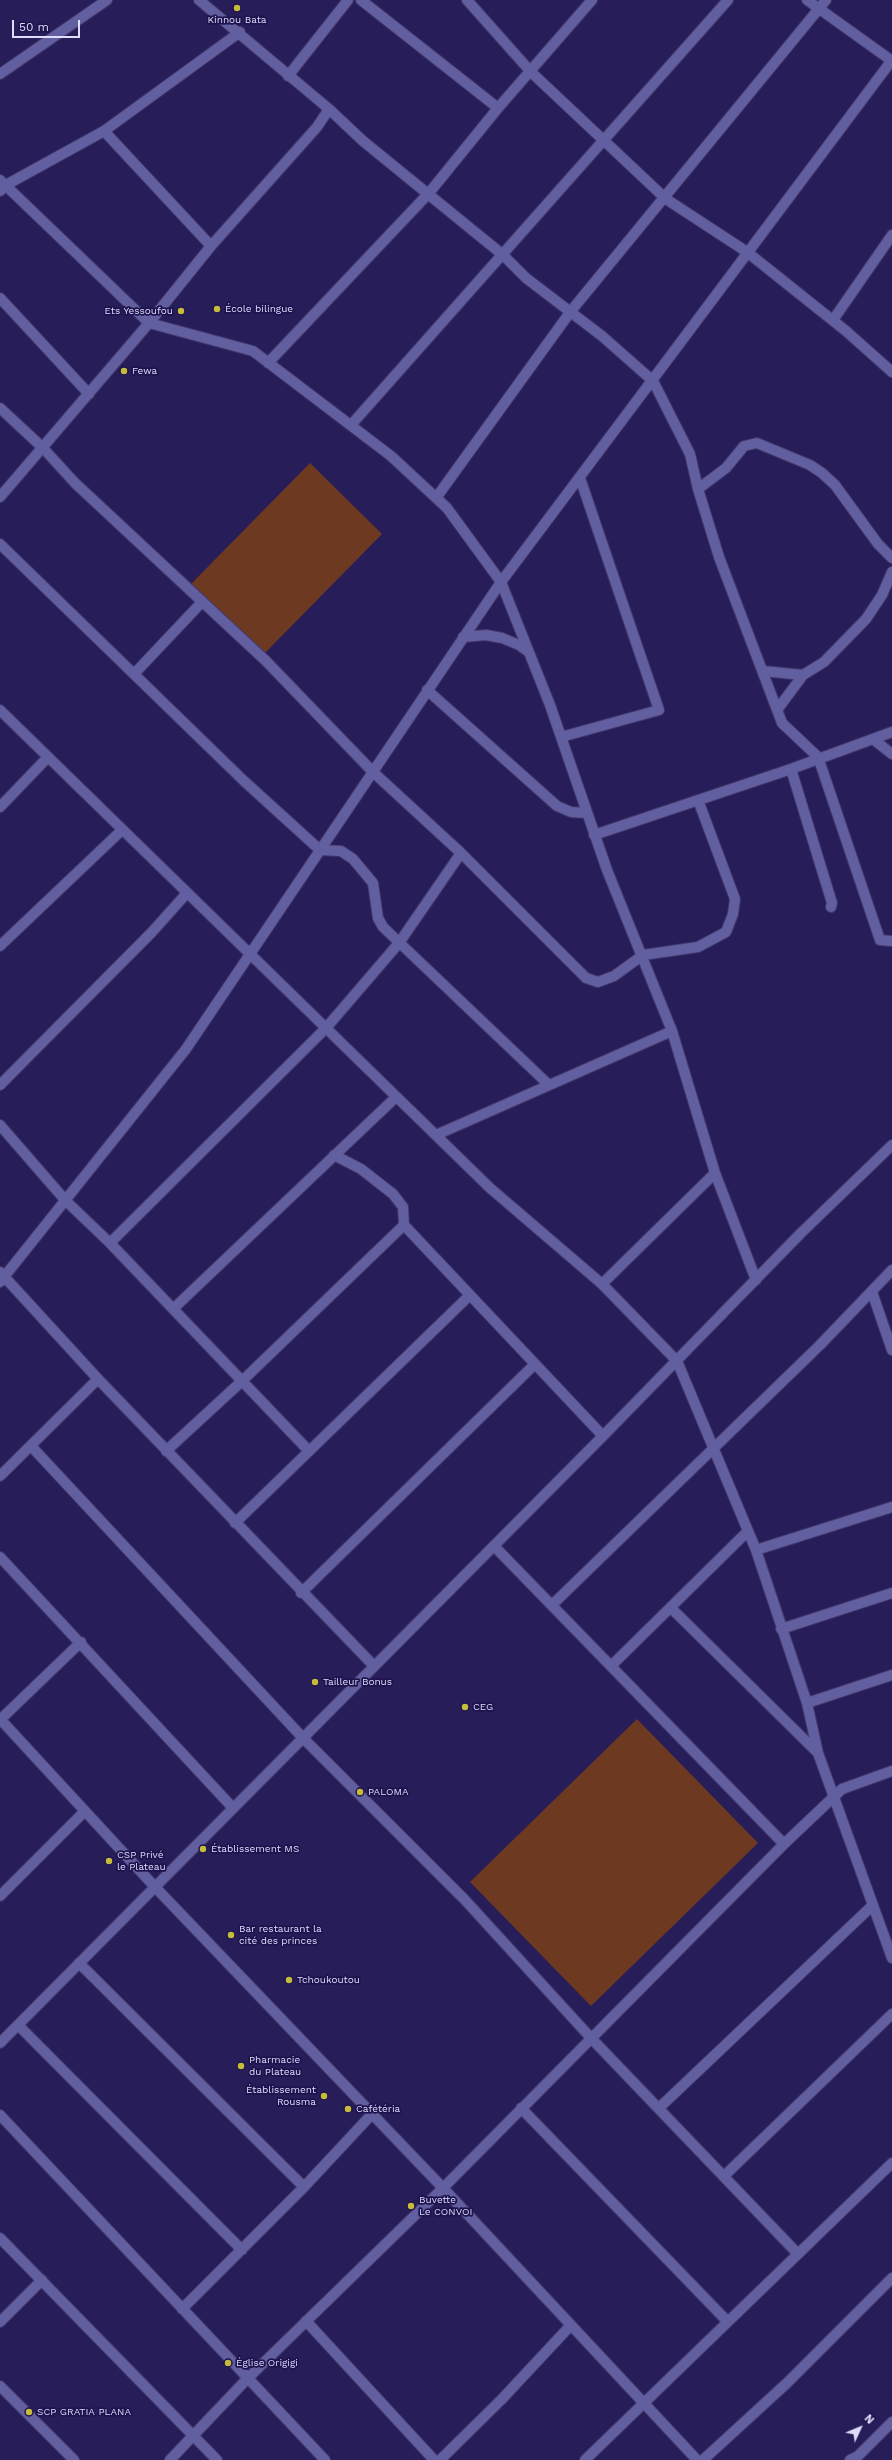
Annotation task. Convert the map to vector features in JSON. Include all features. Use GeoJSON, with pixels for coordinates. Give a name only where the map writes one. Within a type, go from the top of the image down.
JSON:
{"type":"FeatureCollection","features":[{"type":"Feature","properties":{"kind":"street"},"geometry":{"type":"LineString","coordinates":[[0,74],[107,0]]}},
{"type":"Feature","properties":{"kind":"street"},"geometry":{"type":"LineString","coordinates":[[199,0],[240,32],[288,76],[329,109],[363,141],[429,193],[503,255],[526,278],[571,311],[653,381],[690,454],[698,489],[719,556],[782,723],[818,757],[880,940],[892,941]]}},
{"type":"Feature","properties":{"kind":"street"},"geometry":{"type":"LineString","coordinates":[[288,76],[348,0]]}},
{"type":"Feature","properties":{"kind":"street"},"geometry":{"type":"LineString","coordinates":[[361,0],[498,108]]}},
{"type":"Feature","properties":{"kind":"street"},"geometry":{"type":"LineString","coordinates":[[467,0],[531,72],[666,199],[747,252],[833,320],[892,372]]}},
{"type":"Feature","properties":{"kind":"street"},"geometry":{"type":"LineString","coordinates":[[268,363],[429,193],[498,108],[531,72],[592,0]]}},
{"type":"Feature","properties":{"kind":"street"},"geometry":{"type":"LineString","coordinates":[[351,425],[728,0]]}},
{"type":"Feature","properties":{"kind":"street"},"geometry":{"type":"LineString","coordinates":[[374,1666],[234,1523],[2,1277],[66,1201],[186,1049],[501,582],[653,381],[747,252],[892,61],[807,0]]}},
{"type":"Feature","properties":{"kind":"street"},"geometry":{"type":"LineString","coordinates":[[436,498],[571,311],[666,199],[826,0]]}},
{"type":"Feature","properties":{"kind":"street"},"geometry":{"type":"LineString","coordinates":[[240,32],[104,131],[2,185],[149,323],[253,352],[391,456],[447,508],[501,582],[561,737],[607,870],[643,955],[672,1031],[715,1173],[756,1280]]}},
{"type":"Feature","properties":{"kind":"street"},"geometry":{"type":"LineString","coordinates":[[0,497],[149,323],[211,246],[317,127],[329,109]]}},
{"type":"Feature","properties":{"kind":"street"},"geometry":{"type":"LineString","coordinates":[[104,131],[211,246]]}},
{"type":"Feature","properties":{"kind":"street"},"geometry":{"type":"LineString","coordinates":[[833,320],[892,236]]}},
{"type":"Feature","properties":{"kind":"street"},"geometry":{"type":"LineString","coordinates":[[0,298],[89,394]]}},
{"type":"Feature","properties":{"kind":"street"},"geometry":{"type":"LineString","coordinates":[[0,408],[43,448],[76,483],[266,661],[373,772],[461,853],[586,978],[598,982],[614,976],[643,955],[698,947],[726,932],[733,914],[735,899],[698,800]]}},
{"type":"Feature","properties":{"kind":"street"},"geometry":{"type":"LineString","coordinates":[[698,489],[726,468],[744,446],[757,443],[810,465],[822,473],[835,485],[878,544],[892,558]]}},
{"type":"Feature","properties":{"kind":"street"},"geometry":{"type":"LineString","coordinates":[[561,737],[659,710],[580,478]]}},
{"type":"Feature","properties":{"kind":"street"},"geometry":{"type":"LineString","coordinates":[[0,544],[244,781],[320,850],[341,852],[353,859],[373,882],[378,918],[383,927],[549,1085]]}},
{"type":"Feature","properties":{"kind":"street"},"geometry":{"type":"LineString","coordinates":[[778,710],[803,675],[824,662],[866,620],[882,595],[892,572]]}},
{"type":"Feature","properties":{"kind":"street"},"geometry":{"type":"LineString","coordinates":[[134,674],[202,602]]}},
{"type":"Feature","properties":{"kind":"street"},"geometry":{"type":"LineString","coordinates":[[463,637],[486,635],[502,638],[519,645],[529,652]]}},
{"type":"Feature","properties":{"kind":"street"},"geometry":{"type":"LineString","coordinates":[[763,671],[803,675]]}},
{"type":"Feature","properties":{"kind":"street"},"geometry":{"type":"LineString","coordinates":[[427,690],[557,806],[571,812],[587,813]]}},
{"type":"Feature","properties":{"kind":"street"},"geometry":{"type":"LineString","coordinates":[[0,710],[490,1188],[602,1284],[677,1361],[756,1550],[781,1629],[807,1703],[818,1753],[892,1958]]}},
{"type":"Feature","properties":{"kind":"street"},"geometry":{"type":"LineString","coordinates":[[594,834],[792,769],[818,757],[892,732]]}},
{"type":"Feature","properties":{"kind":"street"},"geometry":{"type":"LineString","coordinates":[[874,739],[892,754]]}},
{"type":"Feature","properties":{"kind":"street"},"geometry":{"type":"LineString","coordinates":[[0,807],[48,758]]}},
{"type":"Feature","properties":{"kind":"street"},"geometry":{"type":"LineString","coordinates":[[792,769],[832,903],[831,907]]}},
{"type":"Feature","properties":{"kind":"street"},"geometry":{"type":"LineString","coordinates":[[0,946],[122,830]]}},
{"type":"Feature","properties":{"kind":"street"},"geometry":{"type":"LineString","coordinates":[[110,1242],[326,1028],[399,942],[461,853]]}},
{"type":"Feature","properties":{"kind":"street"},"geometry":{"type":"LineString","coordinates":[[0,1085],[152,932],[187,893]]}},
{"type":"Feature","properties":{"kind":"street"},"geometry":{"type":"LineString","coordinates":[[436,1135],[672,1031]]}},
{"type":"Feature","properties":{"kind":"street"},"geometry":{"type":"LineString","coordinates":[[173,1309],[396,1097]]}},
{"type":"Feature","properties":{"kind":"street"},"geometry":{"type":"LineString","coordinates":[[0,1126],[66,1201],[110,1242],[309,1451]]}},
{"type":"Feature","properties":{"kind":"street"},"geometry":{"type":"LineString","coordinates":[[0,2043],[603,1436],[800,1234],[892,1145]]}},
{"type":"Feature","properties":{"kind":"street"},"geometry":{"type":"LineString","coordinates":[[334,1155],[361,1169],[393,1194],[403,1207],[404,1225],[603,1436]]}},
{"type":"Feature","properties":{"kind":"street"},"geometry":{"type":"LineString","coordinates":[[602,1284],[715,1173]]}},
{"type":"Feature","properties":{"kind":"street"},"geometry":{"type":"LineString","coordinates":[[166,1451],[242,1381],[404,1225]]}},
{"type":"Feature","properties":{"kind":"street"},"geometry":{"type":"LineString","coordinates":[[552,1605],[714,1448],[872,1292],[892,1270]]}},
{"type":"Feature","properties":{"kind":"street"},"geometry":{"type":"LineString","coordinates":[[872,1292],[892,1350]]}},
{"type":"Feature","properties":{"kind":"street"},"geometry":{"type":"LineString","coordinates":[[234,1523],[470,1295]]}},
{"type":"Feature","properties":{"kind":"street"},"geometry":{"type":"LineString","coordinates":[[301,1593],[535,1364]]}},
{"type":"Feature","properties":{"kind":"street"},"geometry":{"type":"LineString","coordinates":[[0,1476],[98,1379]]}},
{"type":"Feature","properties":{"kind":"street"},"geometry":{"type":"LineString","coordinates":[[30,1446],[303,1738],[465,1900],[591,2038],[798,2254]]}},
{"type":"Feature","properties":{"kind":"street"},"geometry":{"type":"LineString","coordinates":[[756,1550],[892,1507]]}},
{"type":"Feature","properties":{"kind":"street"},"geometry":{"type":"LineString","coordinates":[[611,1666],[748,1530]]}},
{"type":"Feature","properties":{"kind":"street"},"geometry":{"type":"LineString","coordinates":[[494,1546],[784,1844]]}},
{"type":"Feature","properties":{"kind":"street"},"geometry":{"type":"LineString","coordinates":[[0,1557],[81,1642],[233,1808]]}},
{"type":"Feature","properties":{"kind":"street"},"geometry":{"type":"LineString","coordinates":[[781,1629],[892,1593]]}},
{"type":"Feature","properties":{"kind":"street"},"geometry":{"type":"LineString","coordinates":[[671,1608],[818,1753]]}},
{"type":"Feature","properties":{"kind":"street"},"geometry":{"type":"LineString","coordinates":[[81,1642],[0,1719],[84,1812],[443,2188],[697,2460]]}},
{"type":"Feature","properties":{"kind":"street"},"geometry":{"type":"LineString","coordinates":[[807,1703],[892,1676]]}},
{"type":"Feature","properties":{"kind":"street"},"geometry":{"type":"LineString","coordinates":[[170,2460],[247,2379],[306,2320],[443,2188],[784,1844],[834,1796],[842,1789],[855,1783],[892,1771]]}},
{"type":"Feature","properties":{"kind":"street"},"geometry":{"type":"LineString","coordinates":[[0,1896],[84,1812]]}},
{"type":"Feature","properties":{"kind":"street"},"geometry":{"type":"LineString","coordinates":[[659,2108],[873,1905]]}},
{"type":"Feature","properties":{"kind":"street"},"geometry":{"type":"LineString","coordinates":[[79,1963],[304,2187]]}},
{"type":"Feature","properties":{"kind":"street"},"geometry":{"type":"LineString","coordinates":[[724,2176],[892,2014]]}},
{"type":"Feature","properties":{"kind":"street"},"geometry":{"type":"LineString","coordinates":[[18,2025],[242,2250]]}},
{"type":"Feature","properties":{"kind":"street"},"geometry":{"type":"LineString","coordinates":[[521,2108],[727,2321]]}},
{"type":"Feature","properties":{"kind":"street"},"geometry":{"type":"LineString","coordinates":[[182,2309],[304,2187],[372,2114]]}},
{"type":"Feature","properties":{"kind":"street"},"geometry":{"type":"LineString","coordinates":[[0,2115],[247,2379],[325,2460]]}},
{"type":"Feature","properties":{"kind":"street"},"geometry":{"type":"LineString","coordinates":[[585,2460],[892,2163]]}},
{"type":"Feature","properties":{"kind":"street"},"geometry":{"type":"LineString","coordinates":[[0,2238],[217,2460]]}},
{"type":"Feature","properties":{"kind":"street"},"geometry":{"type":"LineString","coordinates":[[703,2460],[787,2383],[892,2278]]}},
{"type":"Feature","properties":{"kind":"street"},"geometry":{"type":"LineString","coordinates":[[0,2322],[42,2280]]}},
{"type":"Feature","properties":{"kind":"street"},"geometry":{"type":"LineString","coordinates":[[306,2320],[434,2460]]}},
{"type":"Feature","properties":{"kind":"street"},"geometry":{"type":"LineString","coordinates":[[440,2460],[502,2398],[571,2325]]}},
{"type":"Feature","properties":{"kind":"street"},"geometry":{"type":"LineString","coordinates":[[0,2386],[74,2460]]}},
{"type":"Feature","properties":{"kind":"street"},"geometry":{"type":"LineString","coordinates":[[857,2459],[892,2422]]}},
{"type":"Feature","properties":{"kind":"shaded area"},"geometry":{"type":"Polygon","coordinates":[[[310,463],[382,534],[262,656],[190,585],[310,463]]]}},
{"type":"Feature","properties":{"kind":"shaded area"},"geometry":{"type":"Polygon","coordinates":[[[637,1719],[758,1843],[591,2006],[470,1882],[637,1719]]]}},
{"type":"Feature","properties":{"kind":"place","name":"Kinnou Bata"},"geometry":{"type":"Point","coordinates":[237,8]}},
{"type":"Feature","properties":{"kind":"place","name":"École bilingue"},"geometry":{"type":"Point","coordinates":[217,309]}},
{"type":"Feature","properties":{"kind":"place","name":"Ets Yessoufou"},"geometry":{"type":"Point","coordinates":[181,311]}},
{"type":"Feature","properties":{"kind":"place","name":"Fewa"},"geometry":{"type":"Point","coordinates":[124,371]}},
{"type":"Feature","properties":{"kind":"place","name":"Tailleur Bonus"},"geometry":{"type":"Point","coordinates":[315,1682]}},
{"type":"Feature","properties":{"kind":"place","name":"CEG"},"geometry":{"type":"Point","coordinates":[465,1707]}},
{"type":"Feature","properties":{"kind":"place","name":"PALOMA"},"geometry":{"type":"Point","coordinates":[360,1792]}},
{"type":"Feature","properties":{"kind":"place","name":"Établissement MS"},"geometry":{"type":"Point","coordinates":[203,1849]}},
{"type":"Feature","properties":{"kind":"place","name":"CSP Privé le Plateau"},"geometry":{"type":"Point","coordinates":[109,1861]}},
{"type":"Feature","properties":{"kind":"place","name":"Bar restaurant la cité des princes"},"geometry":{"type":"Point","coordinates":[231,1935]}},
{"type":"Feature","properties":{"kind":"place","name":"Tchoukoutou"},"geometry":{"type":"Point","coordinates":[289,1980]}},
{"type":"Feature","properties":{"kind":"place","name":"Pharmacie du Plateau"},"geometry":{"type":"Point","coordinates":[241,2066]}},
{"type":"Feature","properties":{"kind":"place","name":"Établissement Rousma"},"geometry":{"type":"Point","coordinates":[324,2096]}},
{"type":"Feature","properties":{"kind":"place","name":"Cafétéria"},"geometry":{"type":"Point","coordinates":[348,2109]}},
{"type":"Feature","properties":{"kind":"place","name":"Buvette Le CONVOI"},"geometry":{"type":"Point","coordinates":[411,2206]}},
{"type":"Feature","properties":{"kind":"place","name":"Église Origigi"},"geometry":{"type":"Point","coordinates":[228,2363]}},
{"type":"Feature","properties":{"kind":"place","name":"SCP GRATIA PLANA"},"geometry":{"type":"Point","coordinates":[29,2412]}}]}
